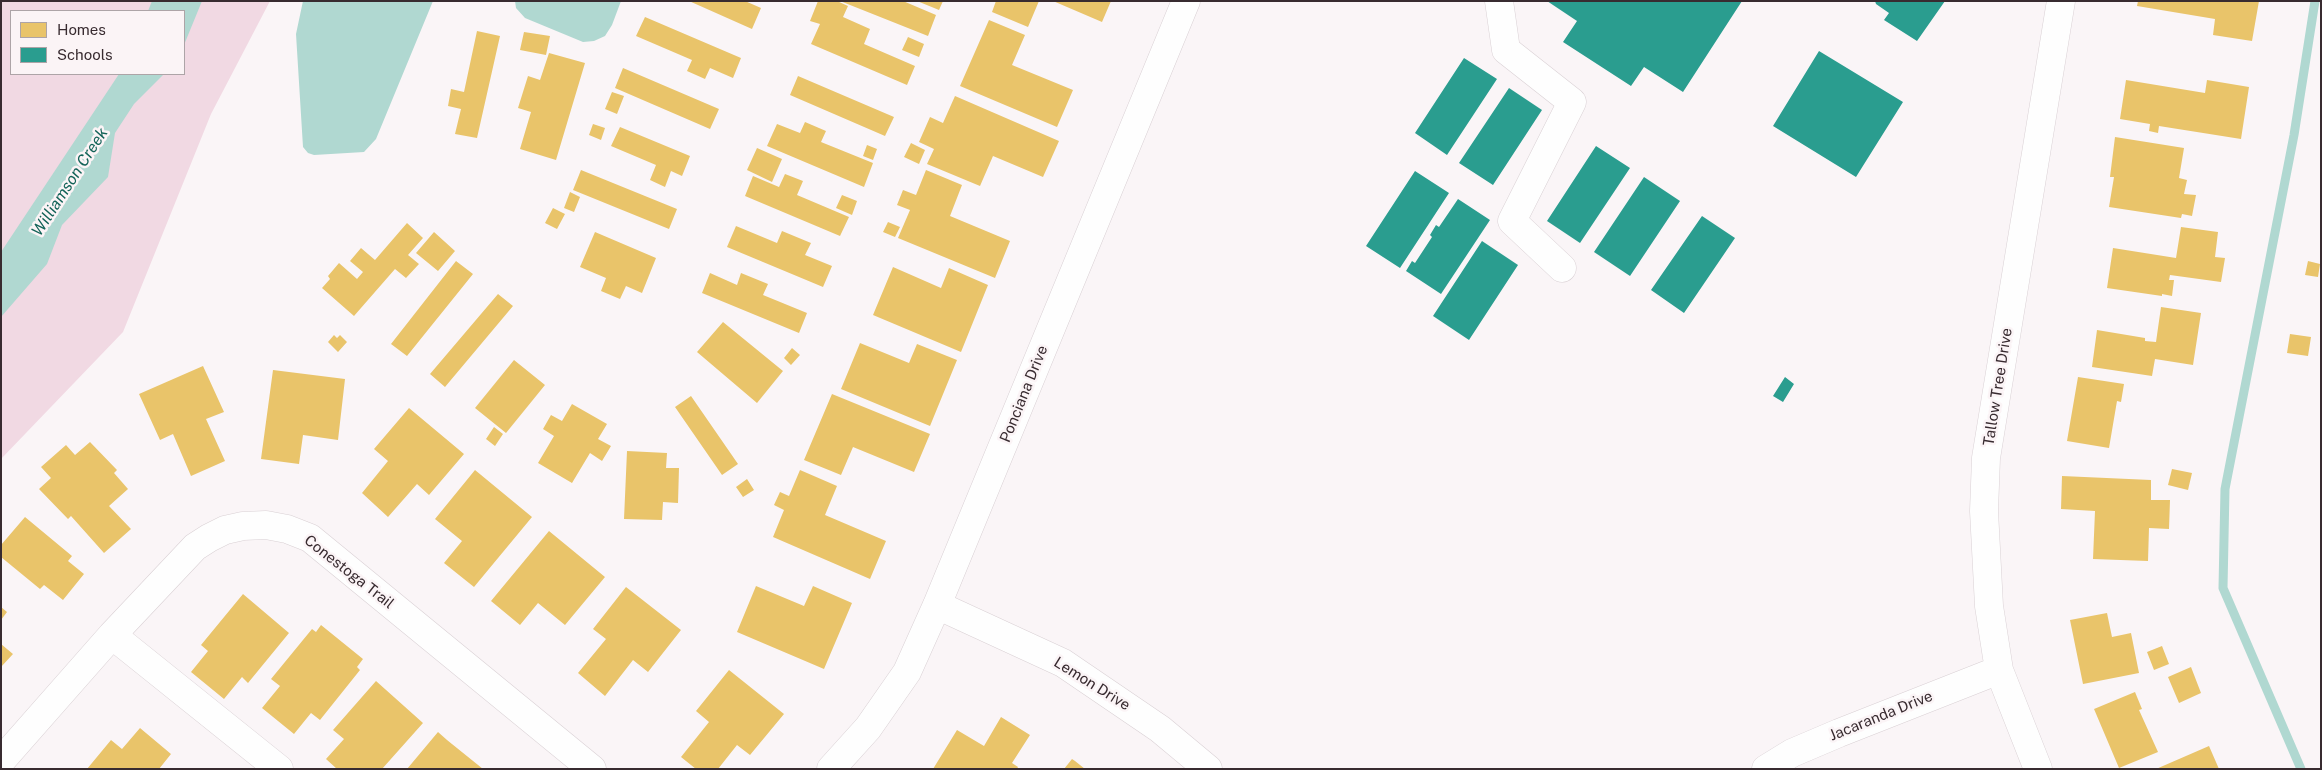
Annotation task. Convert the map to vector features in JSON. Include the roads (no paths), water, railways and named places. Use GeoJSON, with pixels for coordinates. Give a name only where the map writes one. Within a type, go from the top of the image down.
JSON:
{"type":"FeatureCollection","features":[{"type":"Feature","properties":{"kind":"street","name":"Ponciana Drive"},"geometry":{"type":"LineString","coordinates":[[831,769],[886,705],[906,672],[936,605],[1186,1]]}},
{"type":"Feature","properties":{"kind":"street"},"geometry":{"type":"LineString","coordinates":[[1499,1],[1506,50],[1572,102],[1512,221],[1562,268]]}},
{"type":"Feature","properties":{"kind":"street","name":"Tallow Tree Drive"},"geometry":{"type":"LineString","coordinates":[[2038,769],[1999,670],[1989,606],[1984,511],[1986,458],[2061,1]]}},
{"type":"Feature","properties":{"kind":"street","name":"Conestoga Trail"},"geometry":{"type":"LineString","coordinates":[[1,762],[112,635],[195,548],[209,538],[243,526],[266,525],[288,529],[310,538],[592,769]]}},
{"type":"Feature","properties":{"kind":"street","name":"Lemon Drive"},"geometry":{"type":"LineString","coordinates":[[936,605],[1063,663],[1160,729],[1208,769]]}},
{"type":"Feature","properties":{"kind":"street"},"geometry":{"type":"LineString","coordinates":[[112,635],[279,769]]}},
{"type":"Feature","properties":{"kind":"street","name":"Jacaranda Drive"},"geometry":{"type":"LineString","coordinates":[[1766,769],[1792,753],[1839,732],[1999,670]]}},
{"type":"Feature","properties":{"kind":"water"},"geometry":{"type":"Polygon","coordinates":[[[152,1],[202,1],[185,43],[185,10],[148,10],[152,1]]]}},
{"type":"Feature","properties":{"kind":"water"},"geometry":{"type":"Polygon","coordinates":[[[303,1],[433,1],[376,139],[364,152],[314,155],[308,153],[303,147],[296,34],[303,1]]]}},
{"type":"Feature","properties":{"kind":"water"},"geometry":{"type":"Polygon","coordinates":[[[515,1],[621,1],[612,25],[605,36],[594,41],[583,42],[525,18],[516,8],[515,1]]]}},
{"type":"Feature","properties":{"kind":"water","name":"Williamson Creek"},"geometry":{"type":"Polygon","coordinates":[[[118,75],[163,75],[134,104],[115,133],[108,177],[62,225],[47,264],[1,317],[1,252],[118,75]]]}},
{"type":"Feature","properties":{"kind":"waterway"},"geometry":{"type":"LineString","coordinates":[[2301,769],[2223,588],[2225,489],[2294,135],[2315,1]]}}]}
